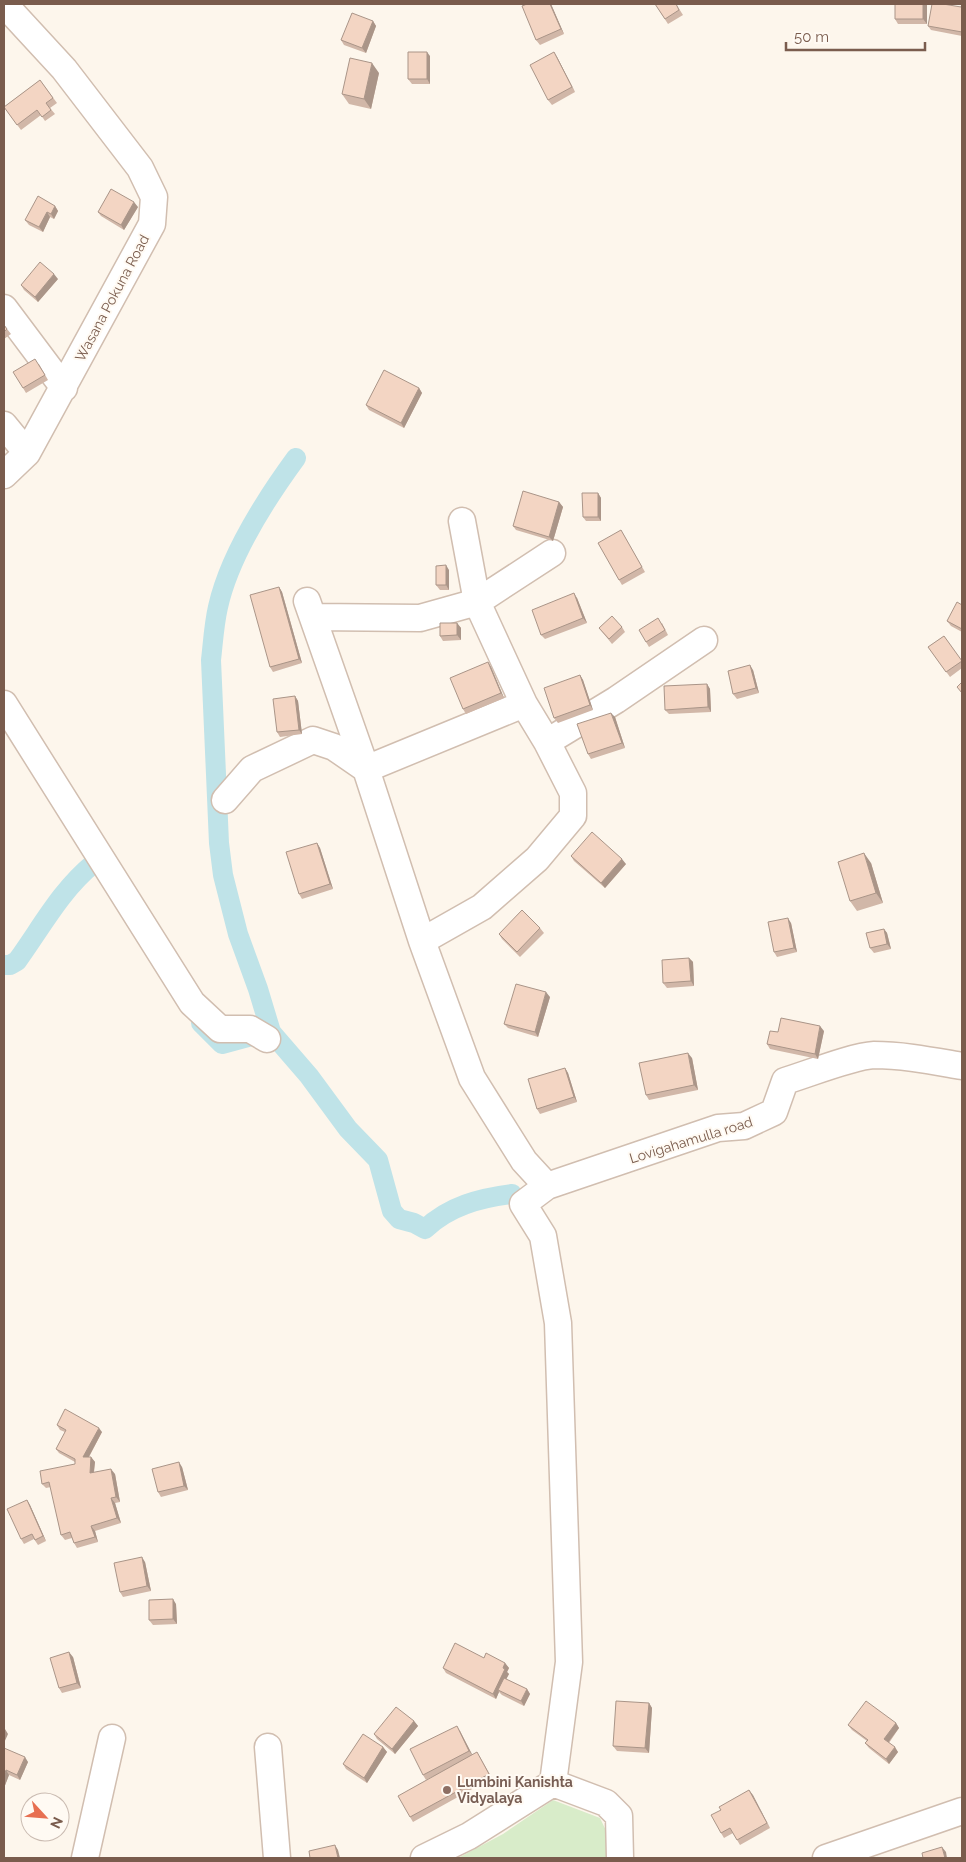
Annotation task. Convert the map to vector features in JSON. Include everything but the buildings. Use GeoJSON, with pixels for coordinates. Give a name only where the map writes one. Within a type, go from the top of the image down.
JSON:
{"type":"FeatureCollection","features":[{"type":"Feature","properties":{"kind":"street","name":"Wasana Pokuna Road"},"geometry":{"type":"LineString","coordinates":[[4,4],[64,69],[140,168],[154,197],[152,224],[64,388],[27,453],[4,475]]}},
{"type":"Feature","properties":{"kind":"street"},"geometry":{"type":"LineString","coordinates":[[4,308],[64,388]]}},
{"type":"Feature","properties":{"kind":"street"},"geometry":{"type":"LineString","coordinates":[[4,425],[27,453]]}},
{"type":"Feature","properties":{"kind":"street"},"geometry":{"type":"LineString","coordinates":[[422,941],[482,907],[537,859],[573,816],[573,793],[547,742],[524,704],[477,602],[462,521]]}},
{"type":"Feature","properties":{"kind":"street"},"geometry":{"type":"LineString","coordinates":[[547,1186],[524,1161],[472,1078],[422,941],[366,769],[310,609],[420,618],[477,602],[552,553]]}},
{"type":"Feature","properties":{"kind":"street"},"geometry":{"type":"LineString","coordinates":[[547,742],[616,700],[704,640]]}},
{"type":"Feature","properties":{"kind":"street"},"geometry":{"type":"LineString","coordinates":[[4,704],[192,1003],[220,1030],[258,1034]]}},
{"type":"Feature","properties":{"kind":"street"},"geometry":{"type":"LineString","coordinates":[[366,769],[524,704]]}},
{"type":"Feature","properties":{"kind":"street"},"geometry":{"type":"LineString","coordinates":[[225,800],[252,769],[313,740],[334,747],[366,769]]}},
{"type":"Feature","properties":{"kind":"street","name":"Lovigahamulla road"},"geometry":{"type":"LineString","coordinates":[[553,1783],[569,1662],[558,1323],[543,1236],[523,1204],[547,1186],[718,1128],[744,1126],[774,1112],[785,1082],[843,1063],[872,1055],[908,1057],[962,1066]]}},
{"type":"Feature","properties":{"kind":"street"},"geometry":{"type":"LineString","coordinates":[[85,1858],[112,1738]]}},
{"type":"Feature","properties":{"kind":"street"},"geometry":{"type":"LineString","coordinates":[[268,1747],[277,1858]]}},
{"type":"Feature","properties":{"kind":"street"},"geometry":{"type":"LineString","coordinates":[[424,1858],[469,1836],[553,1783],[606,1803],[619,1816],[620,1858]]}},
{"type":"Feature","properties":{"kind":"street"},"geometry":{"type":"LineString","coordinates":[[826,1858],[962,1811]]}},
{"type":"Feature","properties":{"kind":"green space"},"geometry":{"type":"Polygon","coordinates":[[[553,1800],[600,1818],[610,1839],[606,1858],[458,1858],[503,1834],[553,1800]]]}},
{"type":"Feature","properties":{"kind":"waterway"},"geometry":{"type":"LineString","coordinates":[[296,458],[261,510],[240,549],[223,588],[215,627],[211,660],[219,843],[223,875],[238,934],[271,1032],[309,1076],[348,1129],[378,1160],[392,1211],[399,1219],[414,1223],[425,1229],[444,1214],[466,1204],[512,1194]]}},
{"type":"Feature","properties":{"kind":"waterway"},"geometry":{"type":"LineString","coordinates":[[4,965],[10,965],[17,961],[61,897],[93,864]]}},
{"type":"Feature","properties":{"kind":"waterway"},"geometry":{"type":"LineString","coordinates":[[201,1023],[222,1044],[259,1034]]}},
{"type":"Feature","properties":{"kind":"place","name":"Lumbini Kanishta Vidyalaya"},"geometry":{"type":"Point","coordinates":[447,1790]}}]}
